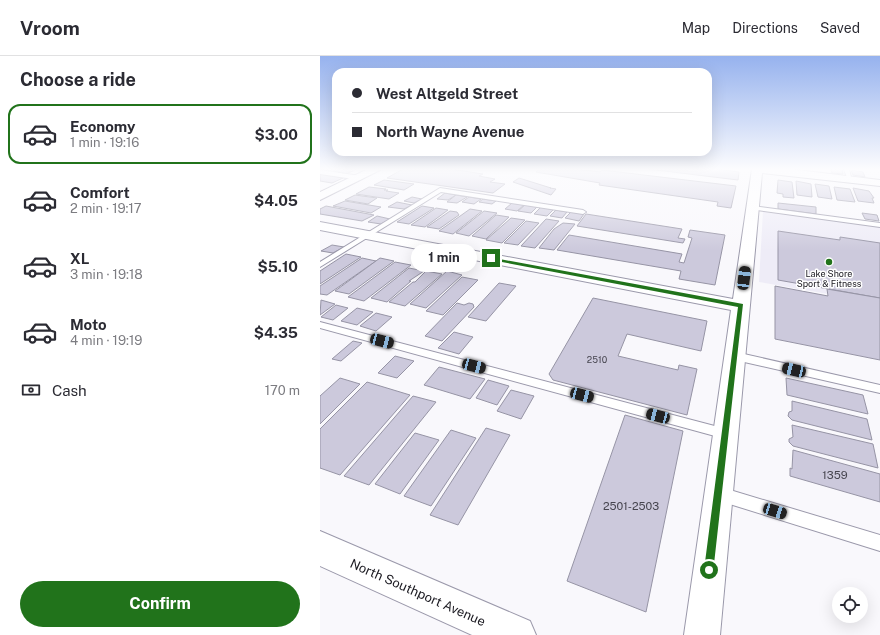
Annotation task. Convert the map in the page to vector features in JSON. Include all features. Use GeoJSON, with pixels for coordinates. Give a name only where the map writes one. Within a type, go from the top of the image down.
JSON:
{"type":"FeatureCollection","features":[{"type":"Feature","properties":{"kind":"street"},"geometry":{"type":"LineString","coordinates":[[702,635],[754,196]]}},
{"type":"Feature","properties":{"kind":"street"},"geometry":{"type":"LineString","coordinates":[[320,226],[741,306]]}},
{"type":"Feature","properties":{"kind":"street","name":"North Southport Avenue"},"geometry":{"type":"LineString","coordinates":[[320,548],[516,635]]}},
{"type":"Feature","properties":{"kind":"lane"},"geometry":{"type":"LineString","coordinates":[[320,265],[430,196]]}},
{"type":"Feature","properties":{"kind":"lane"},"geometry":{"type":"LineString","coordinates":[[479,196],[583,212]]}},
{"type":"Feature","properties":{"kind":"lane"},"geometry":{"type":"LineString","coordinates":[[752,208],[880,225]]}},
{"type":"Feature","properties":{"kind":"lane"},"geometry":{"type":"LineString","coordinates":[[320,325],[726,434]]}},
{"type":"Feature","properties":{"kind":"lane"},"geometry":{"type":"LineString","coordinates":[[735,356],[880,389]]}},
{"type":"Feature","properties":{"kind":"lane"},"geometry":{"type":"LineString","coordinates":[[718,493],[880,543]]}},
{"type":"Feature","properties":{"kind":"shaded area","name":"Lake Shore Sport & Fitness"},"geometry":{"type":"Polygon","coordinates":[[[763,211],[880,227],[880,303],[759,282],[763,211]]]}},
{"type":"Feature","properties":{"kind":"building"},"geometry":{"type":"Polygon","coordinates":[[[353,196],[377,198],[368,204],[345,200],[353,196]]]}},
{"type":"Feature","properties":{"kind":"building"},"geometry":{"type":"Polygon","coordinates":[[[369,196],[394,196],[389,199],[369,196]]]}},
{"type":"Feature","properties":{"kind":"building"},"geometry":{"type":"Polygon","coordinates":[[[441,196],[454,196],[448,200],[437,199],[441,196]]]}},
{"type":"Feature","properties":{"kind":"building"},"geometry":{"type":"Polygon","coordinates":[[[455,196],[467,197],[457,203],[447,202],[455,196]]]}},
{"type":"Feature","properties":{"kind":"building"},"geometry":{"type":"Polygon","coordinates":[[[676,196],[734,196],[731,208],[717,206],[718,202],[676,196]]]}},
{"type":"Feature","properties":{"kind":"building"},"geometry":{"type":"Polygon","coordinates":[[[794,196],[794,198],[783,197],[794,196]]]}},
{"type":"Feature","properties":{"kind":"building"},"geometry":{"type":"Polygon","coordinates":[[[831,196],[832,199],[818,197],[831,196]]]}},
{"type":"Feature","properties":{"kind":"building"},"geometry":{"type":"Polygon","coordinates":[[[836,196],[853,196],[855,202],[837,200],[836,196]]]}},
{"type":"Feature","properties":{"kind":"building"},"geometry":{"type":"Polygon","coordinates":[[[856,196],[873,196],[874,198],[872,198],[874,203],[858,201],[856,196]]]}},
{"type":"Feature","properties":{"kind":"building"},"geometry":{"type":"Polygon","coordinates":[[[412,197],[422,199],[414,203],[404,201],[412,197]]]}},
{"type":"Feature","properties":{"kind":"building"},"geometry":{"type":"Polygon","coordinates":[[[469,197],[481,199],[474,204],[462,202],[469,197]]]}},
{"type":"Feature","properties":{"kind":"building"},"geometry":{"type":"Polygon","coordinates":[[[483,199],[496,201],[492,204],[479,202],[483,199]]]}},
{"type":"Feature","properties":{"kind":"building"},"geometry":{"type":"Polygon","coordinates":[[[345,201],[381,207],[371,213],[333,206],[345,201]]]}},
{"type":"Feature","properties":{"kind":"building"},"geometry":{"type":"Polygon","coordinates":[[[397,202],[412,205],[404,209],[388,207],[397,202]]]}},
{"type":"Feature","properties":{"kind":"building"},"geometry":{"type":"Polygon","coordinates":[[[512,203],[524,205],[517,211],[505,209],[512,203]]]}},
{"type":"Feature","properties":{"kind":"building"},"geometry":{"type":"Polygon","coordinates":[[[778,203],[816,207],[816,214],[778,209],[778,203]]]}},
{"type":"Feature","properties":{"kind":"building"},"geometry":{"type":"Polygon","coordinates":[[[525,205],[537,207],[531,213],[518,211],[525,205]]]}},
{"type":"Feature","properties":{"kind":"building"},"geometry":{"type":"Polygon","coordinates":[[[326,206],[374,215],[362,221],[320,214],[320,209],[326,206]]]}},
{"type":"Feature","properties":{"kind":"building"},"geometry":{"type":"Polygon","coordinates":[[[422,206],[434,208],[409,224],[397,222],[422,206]]]}},
{"type":"Feature","properties":{"kind":"building"},"geometry":{"type":"Polygon","coordinates":[[[541,207],[554,209],[547,216],[534,214],[541,207]]]}},
{"type":"Feature","properties":{"kind":"building"},"geometry":{"type":"Polygon","coordinates":[[[436,208],[448,210],[425,227],[411,225],[436,208]]]}},
{"type":"Feature","properties":{"kind":"building"},"geometry":{"type":"Polygon","coordinates":[[[470,209],[482,211],[453,234],[439,231],[470,209]]]}},
{"type":"Feature","properties":{"kind":"building"},"geometry":{"type":"Polygon","coordinates":[[[556,210],[567,212],[562,218],[550,216],[556,210]]]}},
{"type":"Feature","properties":{"kind":"building"},"geometry":{"type":"Polygon","coordinates":[[[450,211],[457,212],[459,215],[439,229],[427,227],[450,211]]]}},
{"type":"Feature","properties":{"kind":"building"},"geometry":{"type":"Polygon","coordinates":[[[484,211],[497,213],[469,236],[456,233],[484,211]]]}},
{"type":"Feature","properties":{"kind":"building"},"geometry":{"type":"Polygon","coordinates":[[[571,212],[584,214],[579,221],[565,218],[571,212]]]}},
{"type":"Feature","properties":{"kind":"building"},"geometry":{"type":"Polygon","coordinates":[[[862,213],[877,215],[879,221],[865,219],[862,213]]]}},
{"type":"Feature","properties":{"kind":"building"},"geometry":{"type":"Polygon","coordinates":[[[586,214],[682,229],[678,238],[685,239],[683,243],[577,226],[586,214]]]}},
{"type":"Feature","properties":{"kind":"building"},"geometry":{"type":"Polygon","coordinates":[[[496,215],[509,217],[486,239],[472,236],[496,215]]]}},
{"type":"Feature","properties":{"kind":"building"},"geometry":{"type":"Polygon","coordinates":[[[377,216],[390,219],[381,224],[368,222],[377,216]]]}},
{"type":"Feature","properties":{"kind":"building"},"geometry":{"type":"Polygon","coordinates":[[[511,218],[525,220],[502,243],[486,240],[511,218]]]}},
{"type":"Feature","properties":{"kind":"building"},"geometry":{"type":"Polygon","coordinates":[[[546,219],[559,221],[535,248],[521,246],[546,219]]]}},
{"type":"Feature","properties":{"kind":"building"},"geometry":{"type":"Polygon","coordinates":[[[526,221],[539,223],[518,245],[504,243],[526,221]]]}},
{"type":"Feature","properties":{"kind":"building"},"geometry":{"type":"Polygon","coordinates":[[[563,223],[575,224],[554,250],[539,248],[554,229],[563,223]]]}},
{"type":"Feature","properties":{"kind":"building"},"geometry":{"type":"Polygon","coordinates":[[[690,230],[725,235],[715,285],[679,279],[681,271],[557,250],[569,235],[682,254],[679,262],[684,263],[692,238],[688,237],[690,230]]]}},
{"type":"Feature","properties":{"kind":"building","name":"Lake Shore Sport & Fitness"},"geometry":{"type":"Polygon","coordinates":[[[778,231],[840,240],[840,237],[880,243],[880,298],[778,280],[778,231]]]}},
{"type":"Feature","properties":{"kind":"building"},"geometry":{"type":"Polygon","coordinates":[[[332,245],[344,247],[333,253],[321,251],[332,245]]]}},
{"type":"Feature","properties":{"kind":"building"},"geometry":{"type":"Polygon","coordinates":[[[346,254],[361,257],[320,284],[320,271],[346,254]]]}},
{"type":"Feature","properties":{"kind":"building"},"geometry":{"type":"Polygon","coordinates":[[[362,258],[376,261],[327,295],[320,294],[320,286],[362,258]]]}},
{"type":"Feature","properties":{"kind":"building"},"geometry":{"type":"Polygon","coordinates":[[[380,258],[394,261],[349,294],[335,291],[380,258]]]}},
{"type":"Feature","properties":{"kind":"building"},"geometry":{"type":"Polygon","coordinates":[[[395,262],[411,265],[364,301],[348,297],[395,262]]]}},
{"type":"Feature","properties":{"kind":"building"},"geometry":{"type":"Polygon","coordinates":[[[409,268],[424,271],[409,281],[411,281],[387,302],[371,298],[409,268]]]}},
{"type":"Feature","properties":{"kind":"building"},"geometry":{"type":"Polygon","coordinates":[[[426,271],[442,274],[405,306],[389,302],[413,282],[415,282],[426,271]]]}},
{"type":"Feature","properties":{"kind":"building"},"geometry":{"type":"Polygon","coordinates":[[[447,271],[462,275],[426,308],[410,304],[447,271]]]}},
{"type":"Feature","properties":{"kind":"building"},"geometry":{"type":"Polygon","coordinates":[[[462,277],[478,280],[443,315],[426,311],[462,277]]]}},
{"type":"Feature","properties":{"kind":"building"},"geometry":{"type":"Polygon","coordinates":[[[499,283],[516,286],[486,321],[468,317],[499,283]]]}},
{"type":"Feature","properties":{"kind":"building"},"geometry":{"type":"Polygon","coordinates":[[[775,286],[828,296],[827,289],[880,298],[880,360],[775,339],[775,286]]]}},
{"type":"Feature","properties":{"kind":"building"},"geometry":{"type":"Polygon","coordinates":[[[593,298],[707,321],[701,351],[627,334],[618,356],[678,370],[679,365],[697,369],[687,415],[553,380],[549,374],[593,298]]]}},
{"type":"Feature","properties":{"kind":"building"},"geometry":{"type":"Polygon","coordinates":[[[321,300],[335,304],[320,315],[321,300]]]}},
{"type":"Feature","properties":{"kind":"building"},"geometry":{"type":"Polygon","coordinates":[[[457,303],[464,305],[469,303],[473,304],[474,307],[442,341],[425,336],[457,303]]]}},
{"type":"Feature","properties":{"kind":"building"},"geometry":{"type":"Polygon","coordinates":[[[336,305],[348,308],[333,320],[321,317],[336,305]]]}},
{"type":"Feature","properties":{"kind":"building"},"geometry":{"type":"Polygon","coordinates":[[[357,308],[373,312],[357,325],[341,321],[357,308]]]}},
{"type":"Feature","properties":{"kind":"building"},"geometry":{"type":"Polygon","coordinates":[[[376,313],[392,317],[376,331],[360,326],[376,313]]]}},
{"type":"Feature","properties":{"kind":"building"},"geometry":{"type":"Polygon","coordinates":[[[454,332],[473,337],[459,354],[438,348],[454,332]]]}},
{"type":"Feature","properties":{"kind":"building"},"geometry":{"type":"Polygon","coordinates":[[[353,341],[362,343],[341,361],[332,359],[353,341]]]}},
{"type":"Feature","properties":{"kind":"building"},"geometry":{"type":"Polygon","coordinates":[[[395,356],[414,361],[397,378],[378,373],[395,356]]]}},
{"type":"Feature","properties":{"kind":"building"},"geometry":{"type":"Polygon","coordinates":[[[439,367],[485,379],[470,399],[424,385],[439,367]]]}},
{"type":"Feature","properties":{"kind":"building"},"geometry":{"type":"Polygon","coordinates":[[[340,378],[360,384],[320,424],[320,396],[340,378]]]}},
{"type":"Feature","properties":{"kind":"building"},"geometry":{"type":"Polygon","coordinates":[[[786,378],[863,395],[868,414],[787,395],[786,378]]]}},
{"type":"Feature","properties":{"kind":"building"},"geometry":{"type":"Polygon","coordinates":[[[488,380],[509,386],[497,405],[476,398],[488,380]]]}},
{"type":"Feature","properties":{"kind":"building"},"geometry":{"type":"Polygon","coordinates":[[[367,382],[410,395],[340,475],[320,468],[320,429],[367,382]]]}},
{"type":"Feature","properties":{"kind":"building"},"geometry":{"type":"Polygon","coordinates":[[[511,390],[534,396],[521,419],[497,411],[511,390]]]}},
{"type":"Feature","properties":{"kind":"building"},"geometry":{"type":"Polygon","coordinates":[[[413,396],[436,402],[369,485],[344,476],[413,396]]]}},
{"type":"Feature","properties":{"kind":"building"},"geometry":{"type":"Polygon","coordinates":[[[792,401],[867,419],[872,440],[792,420],[788,416],[789,412],[792,411],[792,401]]]}},
{"type":"Feature","properties":{"kind":"building"},"geometry":{"type":"Polygon","coordinates":[[[625,415],[683,431],[646,612],[567,581],[625,415]]]}},
{"type":"Feature","properties":{"kind":"building"},"geometry":{"type":"Polygon","coordinates":[[[792,425],[873,444],[878,468],[793,446],[789,442],[789,439],[793,437],[792,425]]]}},
{"type":"Feature","properties":{"kind":"building"},"geometry":{"type":"Polygon","coordinates":[[[486,428],[510,435],[458,525],[430,515],[486,428]]]}},
{"type":"Feature","properties":{"kind":"building"},"geometry":{"type":"Polygon","coordinates":[[[451,430],[476,438],[431,506],[404,496],[451,430]]]}},
{"type":"Feature","properties":{"kind":"building"},"geometry":{"type":"Polygon","coordinates":[[[415,433],[439,440],[400,494],[375,484],[415,433]]]}},
{"type":"Feature","properties":{"kind":"building"},"geometry":{"type":"Polygon","coordinates":[[[793,450],[880,474],[880,502],[790,476],[793,450]]]}},
{"type":"Feature","properties":{"kind":"place","name":"Lake Shore Sport & Fitness"},"geometry":{"type":"Point","coordinates":[829,262]}},
{"type":"Feature","properties":{"kind":"route"},"geometry":{"type":"LineString","coordinates":[[491,258],[741,306],[709,570]]}}]}
